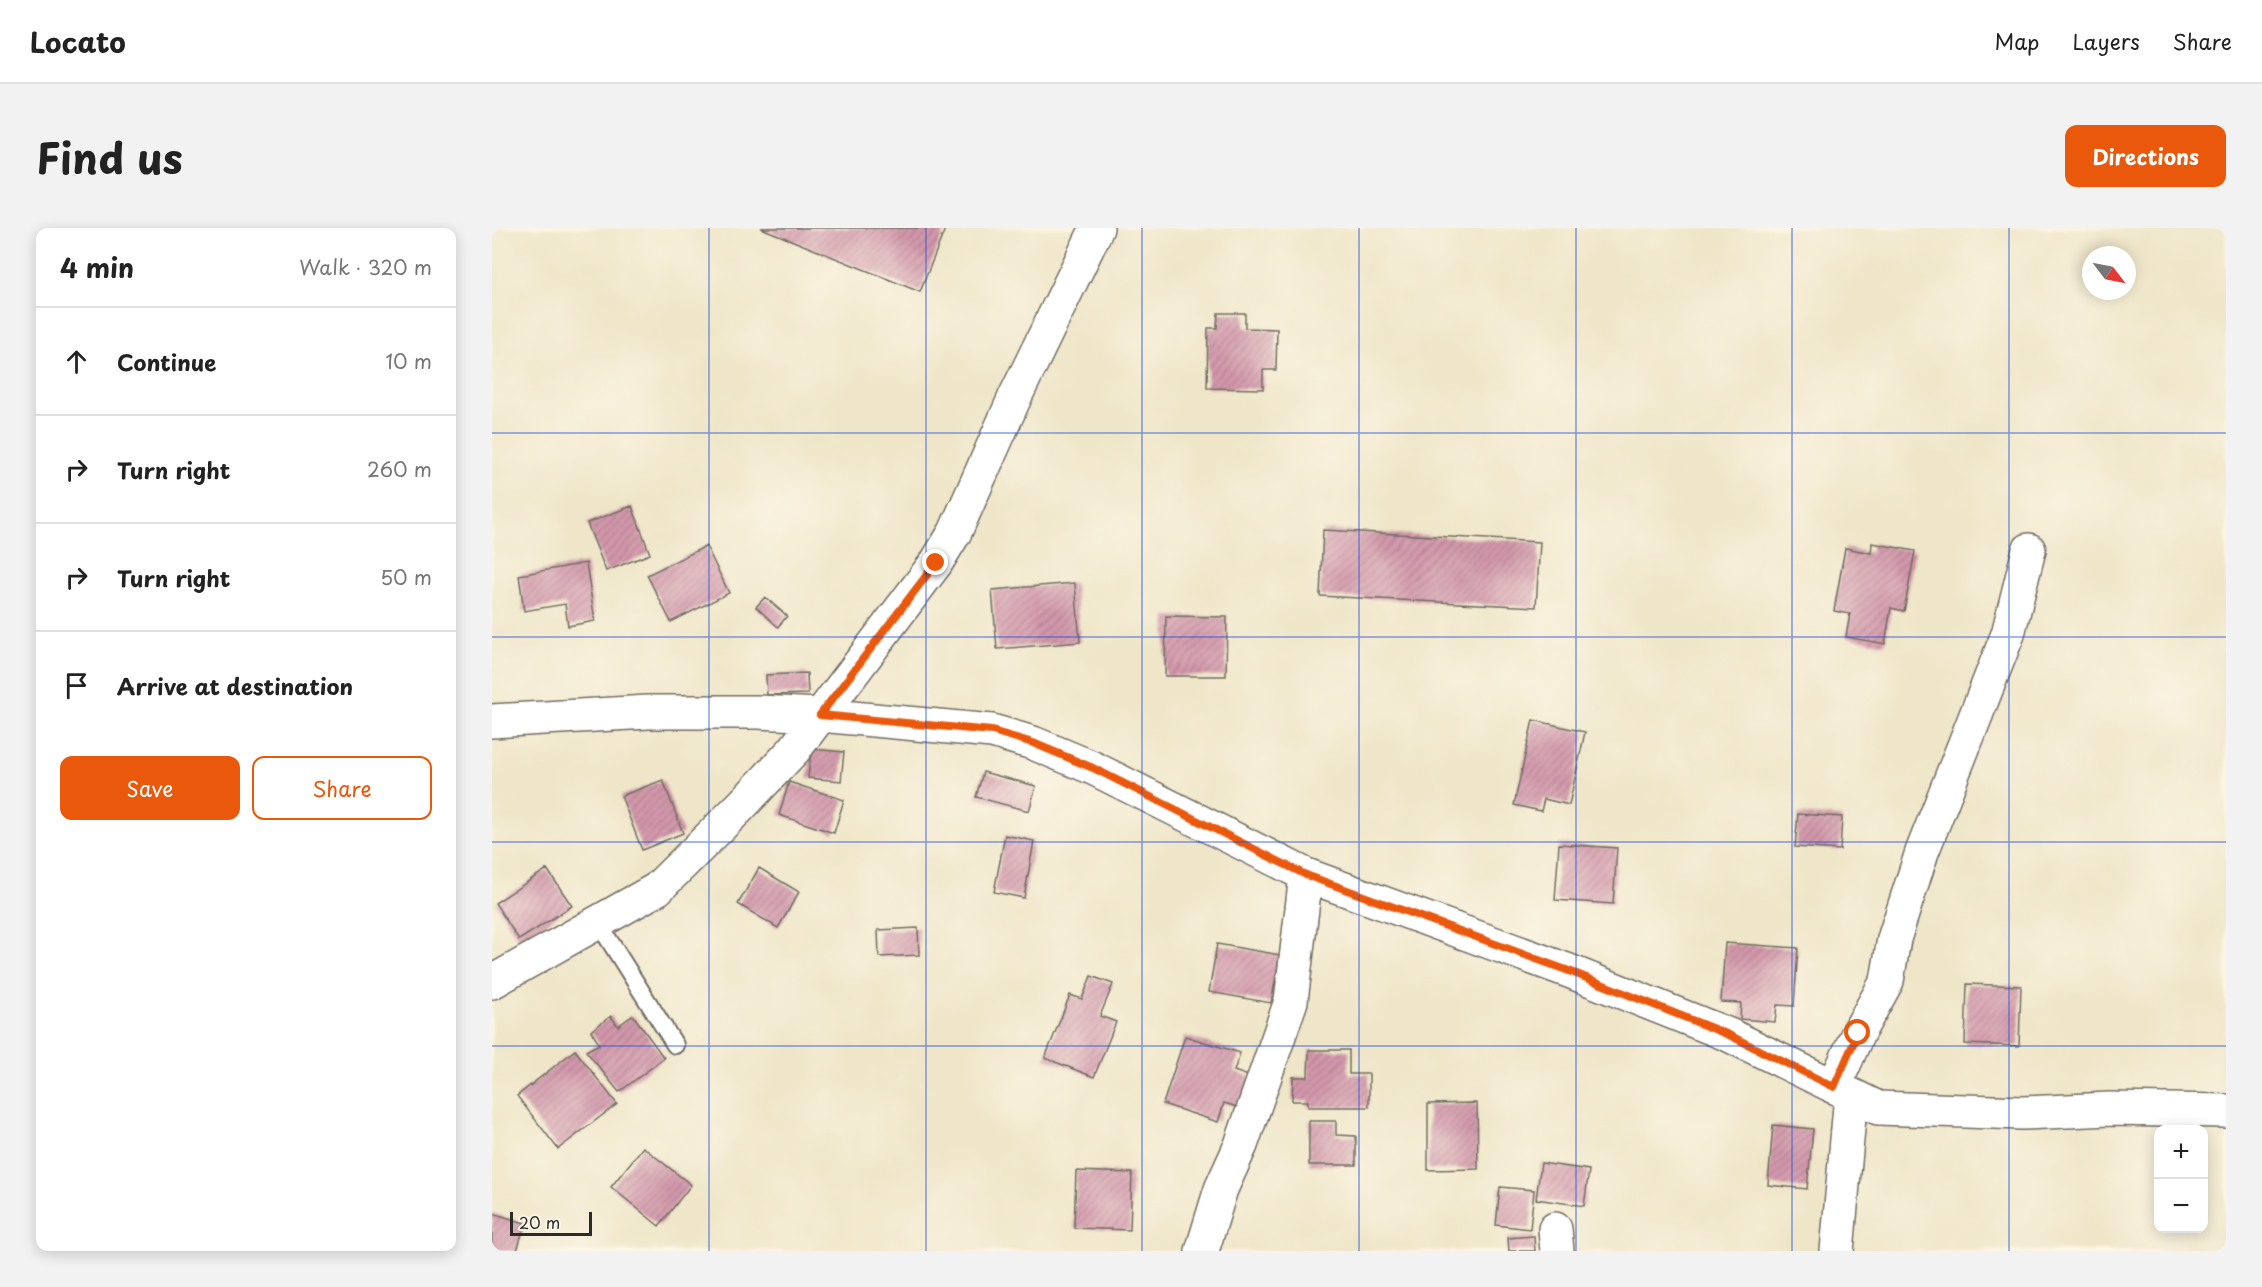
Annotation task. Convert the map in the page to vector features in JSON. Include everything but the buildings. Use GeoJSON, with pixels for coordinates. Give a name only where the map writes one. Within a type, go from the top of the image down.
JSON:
{"type":"FeatureCollection","features":[{"type":"Feature","properties":{"kind":"street"},"geometry":{"type":"LineString","coordinates":[[492,982],[657,889],[794,750],[936,563],[955,532],[1015,397],[1097,228]]}},
{"type":"Feature","properties":{"kind":"street"},"geometry":{"type":"LineString","coordinates":[[1837,1251],[1843,1091],[1858,1033],[1887,981],[1894,939],[1922,852],[2008,634],[2030,550]]}},
{"type":"Feature","properties":{"kind":"street"},"geometry":{"type":"LineString","coordinates":[[492,721],[648,712],[758,712],[820,715],[992,731],[1033,743],[1093,768],[1306,875],[1569,971],[1729,1035],[1878,1108],[2023,1113],[2109,1109],[2226,1111]]}},
{"type":"Feature","properties":{"kind":"street"},"geometry":{"type":"LineString","coordinates":[[1202,1251],[1221,1189],[1241,1145],[1291,1001],[1306,875]]}},
{"type":"Feature","properties":{"kind":"lane"},"geometry":{"type":"LineString","coordinates":[[597,921],[675,1045]]}},
{"type":"Feature","properties":{"kind":"route"},"geometry":{"type":"LineString","coordinates":[[936,563],[820,715],[992,731],[1033,743],[1093,768],[1306,875],[1569,971],[1729,1035],[1834,1087],[1858,1033]]}}]}
